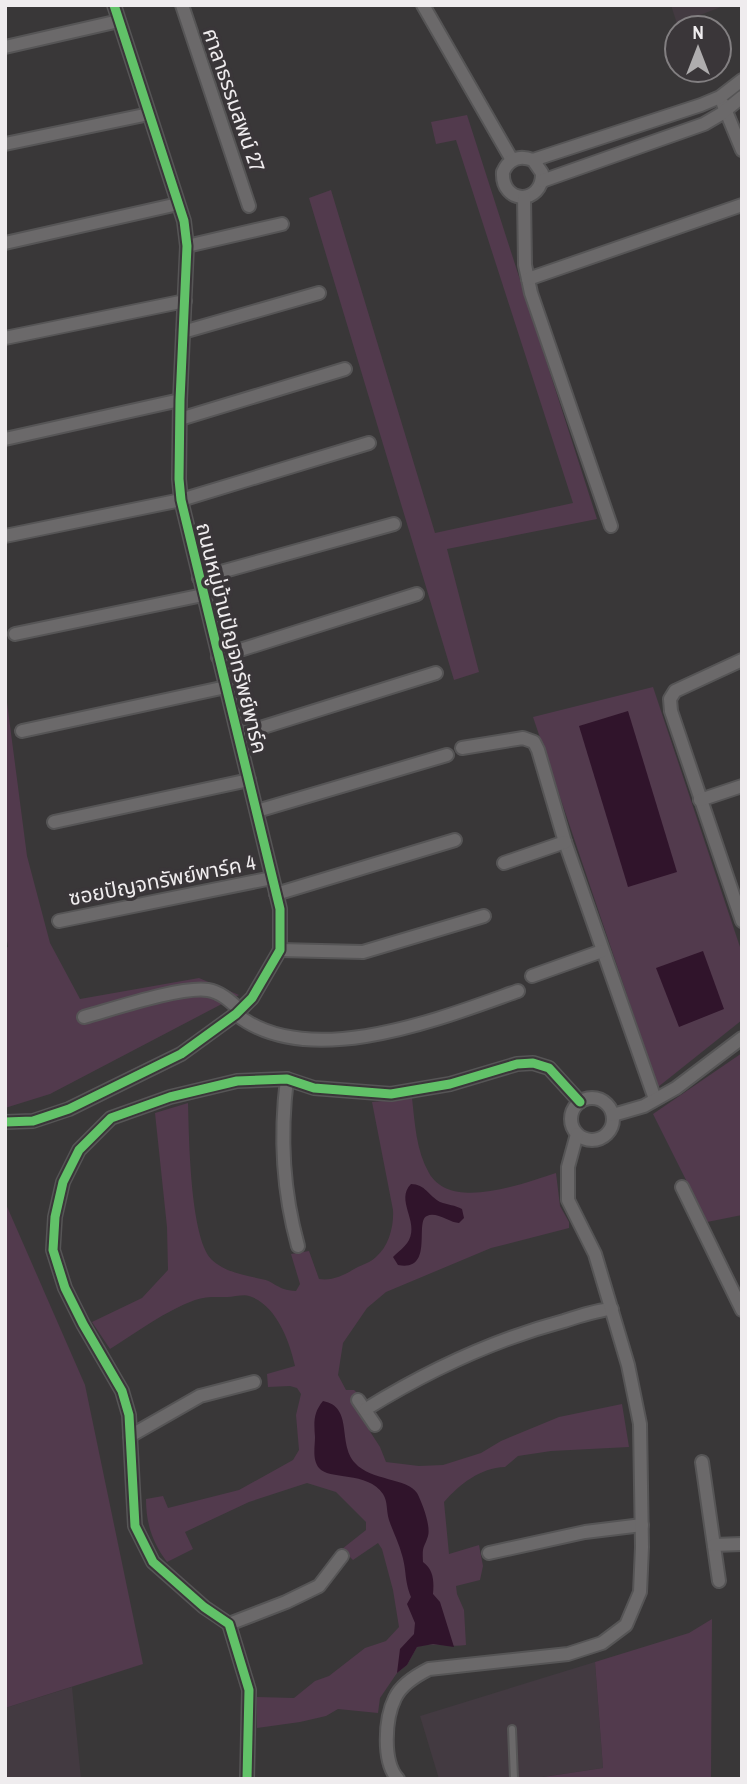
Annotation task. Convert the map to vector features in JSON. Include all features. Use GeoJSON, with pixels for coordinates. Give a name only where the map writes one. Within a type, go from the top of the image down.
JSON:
{"type":"FeatureCollection","features":[{"type":"Feature","properties":{"kind":"street","name":"ถนนหมู่บ้านปัญจทรัพย์พาร์ค"},"geometry":{"type":"LineString","coordinates":[[114,5],[184,221],[187,246],[180,400],[181,500],[280,909],[280,950]]}},
{"type":"Feature","properties":{"kind":"street","name":"ศาลาธรรมสพน์ 27"},"geometry":{"type":"LineString","coordinates":[[182,5],[249,206]]}},
{"type":"Feature","properties":{"kind":"street"},"geometry":{"type":"LineString","coordinates":[[423,5],[512,160]]}},
{"type":"Feature","properties":{"kind":"street"},"geometry":{"type":"LineString","coordinates":[[5,47],[119,21]]}},
{"type":"Feature","properties":{"kind":"street"},"geometry":{"type":"LineString","coordinates":[[533,160],[542,173],[542,181],[536,192],[524,197],[516,196],[505,186],[503,172],[512,160],[519,157],[533,160],[701,105],[720,97],[742,80]]}},
{"type":"Feature","properties":{"kind":"street"},"geometry":{"type":"LineString","coordinates":[[720,97],[742,150]]}},
{"type":"Feature","properties":{"kind":"street"},"geometry":{"type":"LineString","coordinates":[[542,181],[704,124],[742,97]]}},
{"type":"Feature","properties":{"kind":"street"},"geometry":{"type":"LineString","coordinates":[[5,144],[149,114]]}},
{"type":"Feature","properties":{"kind":"street"},"geometry":{"type":"LineString","coordinates":[[524,197],[525,265],[528,279],[611,526]]}},
{"type":"Feature","properties":{"kind":"street"},"geometry":{"type":"LineString","coordinates":[[5,243],[178,204]]}},
{"type":"Feature","properties":{"kind":"street"},"geometry":{"type":"LineString","coordinates":[[528,279],[742,205]]}},
{"type":"Feature","properties":{"kind":"street"},"geometry":{"type":"LineString","coordinates":[[187,246],[282,224]]}},
{"type":"Feature","properties":{"kind":"street"},"geometry":{"type":"LineString","coordinates":[[183,332],[319,293]]}},
{"type":"Feature","properties":{"kind":"street"},"geometry":{"type":"LineString","coordinates":[[5,338],[185,301]]}},
{"type":"Feature","properties":{"kind":"street"},"geometry":{"type":"LineString","coordinates":[[180,419],[345,369]]}},
{"type":"Feature","properties":{"kind":"street"},"geometry":{"type":"LineString","coordinates":[[5,439],[180,400]]}},
{"type":"Feature","properties":{"kind":"street"},"geometry":{"type":"LineString","coordinates":[[5,536],[181,500],[369,443]]}},
{"type":"Feature","properties":{"kind":"street"},"geometry":{"type":"LineString","coordinates":[[199,578],[394,523]]}},
{"type":"Feature","properties":{"kind":"street"},"geometry":{"type":"LineString","coordinates":[[218,657],[417,594]]}},
{"type":"Feature","properties":{"kind":"street"},"geometry":{"type":"LineString","coordinates":[[15,634],[204,595]]}},
{"type":"Feature","properties":{"kind":"street"},"geometry":{"type":"LineString","coordinates":[[742,660],[675,691],[670,699],[671,711],[738,902],[742,921]]}},
{"type":"Feature","properties":{"kind":"street"},"geometry":{"type":"LineString","coordinates":[[238,735],[436,673]]}},
{"type":"Feature","properties":{"kind":"street"},"geometry":{"type":"LineString","coordinates":[[22,731],[226,687]]}},
{"type":"Feature","properties":{"kind":"street"},"geometry":{"type":"LineString","coordinates":[[462,748],[523,738],[534,742],[602,951],[656,1099]]}},
{"type":"Feature","properties":{"kind":"street"},"geometry":{"type":"LineString","coordinates":[[257,811],[446,755]]}},
{"type":"Feature","properties":{"kind":"street"},"geometry":{"type":"LineString","coordinates":[[54,822],[248,780]]}},
{"type":"Feature","properties":{"kind":"street"},"geometry":{"type":"LineString","coordinates":[[700,800],[742,786]]}},
{"type":"Feature","properties":{"kind":"street"},"geometry":{"type":"LineString","coordinates":[[276,894],[455,840]]}},
{"type":"Feature","properties":{"kind":"street"},"geometry":{"type":"LineString","coordinates":[[503,863],[565,842]]}},
{"type":"Feature","properties":{"kind":"street","name":"ซอยปัญจทรัพย์พาร์ค 4"},"geometry":{"type":"LineString","coordinates":[[59,921],[272,878]]}},
{"type":"Feature","properties":{"kind":"street"},"geometry":{"type":"LineString","coordinates":[[5,1122],[33,1121],[69,1109],[180,1054],[238,1012],[252,998],[280,950],[363,952],[484,916]]}},
{"type":"Feature","properties":{"kind":"street"},"geometry":{"type":"LineString","coordinates":[[532,976],[602,951]]}},
{"type":"Feature","properties":{"kind":"street"},"geometry":{"type":"LineString","coordinates":[[84,1017],[156,997],[208,990],[222,995],[251,1025],[270,1034],[342,1039],[389,1033],[518,991]]}},
{"type":"Feature","properties":{"kind":"street"},"geometry":{"type":"LineString","coordinates":[[612,1115],[644,1106],[676,1088],[742,1038]]}},
{"type":"Feature","properties":{"kind":"street"},"geometry":{"type":"LineString","coordinates":[[247,1779],[249,1690],[229,1624],[204,1607],[153,1562],[135,1526],[129,1415],[122,1391],[65,1288],[53,1250],[55,1217],[64,1182],[79,1150],[111,1118],[170,1097],[237,1081],[287,1079],[314,1088],[391,1094],[450,1084],[517,1064],[533,1063],[550,1068],[580,1102]]}},
{"type":"Feature","properties":{"kind":"street"},"geometry":{"type":"LineString","coordinates":[[287,1079],[283,1110],[286,1179],[298,1245]]}},
{"type":"Feature","properties":{"kind":"street"},"geometry":{"type":"LineString","coordinates":[[596,1099],[609,1107],[612,1115],[611,1128],[602,1137],[589,1139],[577,1133],[572,1117],[580,1102],[596,1099]]}},
{"type":"Feature","properties":{"kind":"street"},"geometry":{"type":"LineString","coordinates":[[398,1779],[391,1772],[386,1750],[389,1719],[395,1697],[415,1677],[429,1668],[568,1654],[601,1643],[626,1625],[640,1592],[640,1424],[628,1365],[595,1254],[568,1200],[568,1167],[577,1133]]}},
{"type":"Feature","properties":{"kind":"street"},"geometry":{"type":"LineString","coordinates":[[682,1187],[742,1310]]}},
{"type":"Feature","properties":{"kind":"street"},"geometry":{"type":"LineString","coordinates":[[375,1425],[362,1404],[468,1353],[533,1329],[612,1309]]}},
{"type":"Feature","properties":{"kind":"street"},"geometry":{"type":"LineString","coordinates":[[130,1436],[200,1396],[254,1382]]}},
{"type":"Feature","properties":{"kind":"street"},"geometry":{"type":"LineString","coordinates":[[702,1462],[719,1581]]}},
{"type":"Feature","properties":{"kind":"street"},"geometry":{"type":"LineString","coordinates":[[489,1553],[586,1532],[642,1525]]}},
{"type":"Feature","properties":{"kind":"street"},"geometry":{"type":"LineString","coordinates":[[714,1545],[742,1544]]}},
{"type":"Feature","properties":{"kind":"street"},"geometry":{"type":"LineString","coordinates":[[229,1624],[319,1586],[342,1556]]}},
{"type":"Feature","properties":{"kind":"lane"},"geometry":{"type":"LineString","coordinates":[[512,1729],[514,1779]]}},
{"type":"Feature","properties":{"kind":"shaded area"},"geometry":{"type":"Polygon","coordinates":[[[671,5],[726,5],[703,14],[674,14],[671,5]]]}},
{"type":"Feature","properties":{"kind":"shaded area"},"geometry":{"type":"Polygon","coordinates":[[[467,115],[597,519],[447,549],[479,672],[454,680],[309,198],[331,190],[435,533],[573,503],[456,140],[436,144],[431,122],[467,115]]]}},
{"type":"Feature","properties":{"kind":"shaded area"},"geometry":{"type":"Polygon","coordinates":[[[5,687],[27,856],[50,943],[80,999],[199,978],[239,995],[50,1094],[5,1108],[5,948],[8,947],[5,929],[5,687]]]}},
{"type":"Feature","properties":{"kind":"shaded area"},"geometry":{"type":"Polygon","coordinates":[[[653,687],[742,953],[742,1020],[658,1087],[533,717],[653,687]]]}},
{"type":"Feature","properties":{"kind":"shaded area"},"geometry":{"type":"Polygon","coordinates":[[[628,711],[677,872],[628,887],[579,726],[628,711]]]}},
{"type":"Feature","properties":{"kind":"shaded area"},"geometry":{"type":"Polygon","coordinates":[[[703,951],[724,1009],[679,1027],[656,968],[703,951]]]}},
{"type":"Feature","properties":{"kind":"shaded area"},"geometry":{"type":"Polygon","coordinates":[[[742,1053],[742,1215],[707,1222],[653,1114],[742,1053]]]}},
{"type":"Feature","properties":{"kind":"shaded area"},"geometry":{"type":"Polygon","coordinates":[[[412,1098],[421,1155],[429,1173],[439,1185],[470,1193],[508,1188],[556,1173],[560,1206],[569,1222],[569,1228],[491,1248],[386,1292],[367,1308],[343,1343],[338,1375],[346,1390],[354,1390],[358,1394],[351,1402],[380,1447],[386,1462],[419,1466],[443,1465],[481,1453],[501,1441],[559,1417],[622,1404],[629,1447],[551,1451],[518,1456],[505,1467],[487,1470],[464,1483],[444,1502],[449,1554],[479,1545],[483,1566],[480,1580],[456,1586],[464,1610],[466,1645],[417,1647],[407,1665],[397,1673],[380,1698],[378,1713],[338,1709],[326,1716],[257,1728],[257,1697],[294,1698],[315,1681],[329,1676],[365,1648],[386,1641],[399,1627],[382,1549],[378,1543],[353,1560],[342,1549],[366,1530],[366,1522],[336,1492],[307,1483],[249,1502],[185,1532],[193,1549],[167,1562],[151,1532],[146,1499],[163,1496],[168,1508],[239,1490],[293,1460],[299,1450],[296,1415],[301,1394],[297,1388],[290,1386],[268,1387],[267,1374],[295,1366],[290,1346],[274,1315],[259,1300],[247,1295],[195,1300],[162,1316],[110,1349],[92,1322],[142,1298],[168,1270],[167,1227],[155,1113],[188,1103],[195,1208],[204,1247],[211,1259],[228,1270],[296,1291],[300,1284],[291,1254],[309,1251],[319,1279],[329,1279],[369,1262],[384,1247],[393,1223],[393,1210],[372,1102],[412,1098]]]}},
{"type":"Feature","properties":{"kind":"shaded area"},"geometry":{"type":"Polygon","coordinates":[[[411,1184],[423,1188],[440,1202],[462,1209],[464,1218],[459,1223],[435,1215],[427,1216],[422,1227],[422,1245],[416,1261],[409,1265],[398,1265],[393,1257],[408,1242],[411,1233],[405,1197],[411,1184]]]}},
{"type":"Feature","properties":{"kind":"shaded area"},"geometry":{"type":"Polygon","coordinates":[[[5,1202],[85,1385],[143,1664],[5,1708],[5,1202]]]}},
{"type":"Feature","properties":{"kind":"shaded area"},"geometry":{"type":"Polygon","coordinates":[[[323,1401],[339,1410],[347,1446],[355,1463],[370,1473],[412,1488],[426,1514],[429,1532],[423,1550],[423,1562],[431,1572],[433,1594],[440,1602],[454,1647],[433,1644],[417,1647],[407,1665],[397,1673],[400,1649],[414,1634],[415,1623],[407,1604],[411,1597],[405,1566],[383,1494],[368,1482],[324,1472],[315,1461],[315,1418],[323,1401]]]}},
{"type":"Feature","properties":{"kind":"shaded area"},"geometry":{"type":"Polygon","coordinates":[[[712,1619],[711,1779],[530,1779],[603,1768],[595,1662],[689,1633],[712,1619]]]}},
{"type":"Feature","properties":{"kind":"shaded area"},"geometry":{"type":"Polygon","coordinates":[[[595,1662],[603,1768],[529,1779],[439,1779],[420,1716],[595,1662]]]}},
{"type":"Feature","properties":{"kind":"shaded area"},"geometry":{"type":"Polygon","coordinates":[[[72,1687],[81,1779],[5,1779],[5,1708],[72,1687]]]}},
{"type":"Feature","properties":{"kind":"cycle path"},"geometry":{"type":"LineString","coordinates":[[5,1122],[33,1121],[69,1109],[181,1054],[236,1014],[252,998],[280,950],[280,909],[181,500],[180,400],[187,246],[184,221],[114,5]]}},
{"type":"Feature","properties":{"kind":"cycle path"},"geometry":{"type":"LineString","coordinates":[[247,1779],[249,1690],[229,1624],[204,1607],[153,1562],[135,1526],[129,1415],[122,1391],[65,1288],[53,1250],[55,1217],[63,1182],[79,1150],[111,1118],[170,1097],[237,1081],[287,1079],[314,1088],[391,1094],[450,1084],[517,1064],[533,1063],[549,1068],[580,1102]]}}]}
